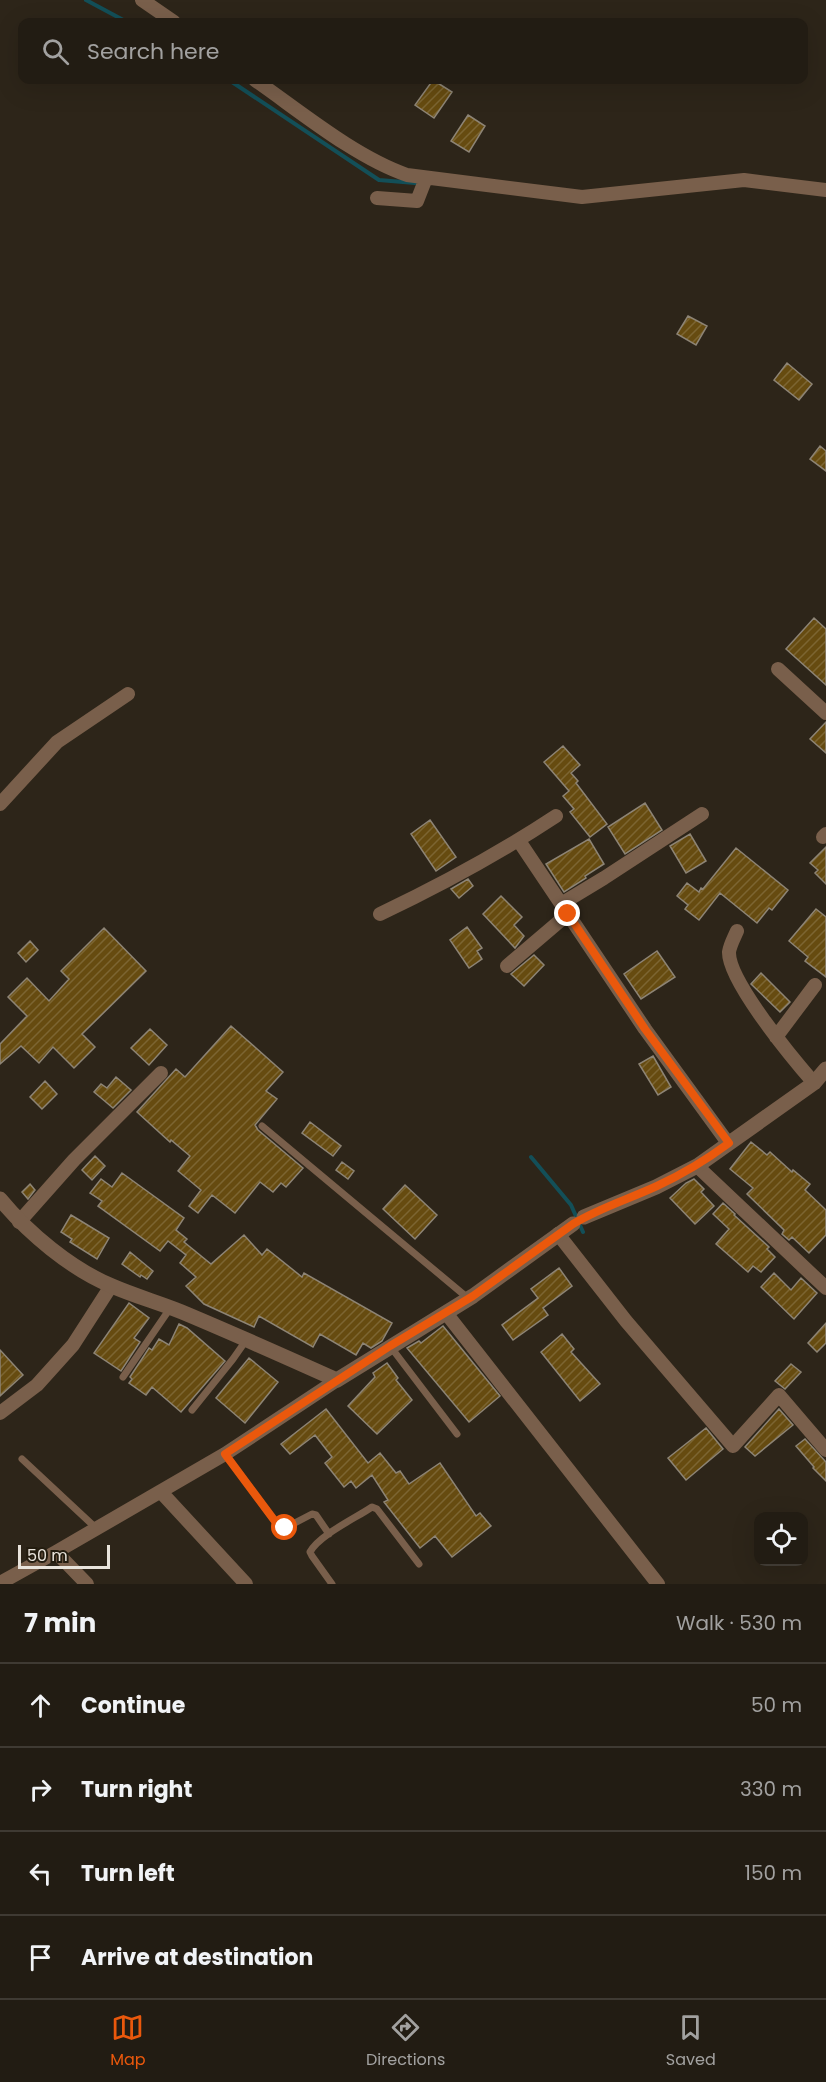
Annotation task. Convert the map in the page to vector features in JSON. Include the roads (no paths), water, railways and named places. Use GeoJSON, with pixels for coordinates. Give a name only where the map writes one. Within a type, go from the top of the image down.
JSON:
{"type":"FeatureCollection","features":[{"type":"Feature","properties":{"kind":"street"},"geometry":{"type":"LineString","coordinates":[[142,0],[168,18]]}},
{"type":"Feature","properties":{"kind":"street"},"geometry":{"type":"LineString","coordinates":[[261,84],[386,167],[407,175],[582,197],[741,181],[826,190]]}},
{"type":"Feature","properties":{"kind":"street"},"geometry":{"type":"LineString","coordinates":[[377,198],[417,201],[426,178]]}},
{"type":"Feature","properties":{"kind":"street"},"geometry":{"type":"LineString","coordinates":[[778,669],[826,712]]}},
{"type":"Feature","properties":{"kind":"street"},"geometry":{"type":"LineString","coordinates":[[0,804],[57,742],[128,694]]}},
{"type":"Feature","properties":{"kind":"street"},"geometry":{"type":"LineString","coordinates":[[507,966],[565,910],[604,879],[702,814]]}},
{"type":"Feature","properties":{"kind":"street"},"geometry":{"type":"LineString","coordinates":[[380,915],[519,841],[556,816]]}},
{"type":"Feature","properties":{"kind":"street"},"geometry":{"type":"LineString","coordinates":[[519,841],[645,1029],[729,1143]]}},
{"type":"Feature","properties":{"kind":"street"},"geometry":{"type":"LineString","coordinates":[[738,931],[729,951],[740,984],[776,1037],[814,1083]]}},
{"type":"Feature","properties":{"kind":"street"},"geometry":{"type":"LineString","coordinates":[[776,1037],[815,985]]}},
{"type":"Feature","properties":{"kind":"street"},"geometry":{"type":"LineString","coordinates":[[0,1582],[97,1529],[225,1454],[390,1346],[469,1299],[579,1221],[697,1166],[814,1083],[826,1069]]}},
{"type":"Feature","properties":{"kind":"street"},"geometry":{"type":"LineString","coordinates":[[18,1222],[74,1160],[161,1073]]}},
{"type":"Feature","properties":{"kind":"street"},"geometry":{"type":"LineString","coordinates":[[697,1166],[826,1288]]}},
{"type":"Feature","properties":{"kind":"street"},"geometry":{"type":"LineString","coordinates":[[0,1199],[18,1222],[70,1263],[111,1286],[171,1307],[337,1380]]}},
{"type":"Feature","properties":{"kind":"street"},"geometry":{"type":"LineString","coordinates":[[558,1234],[626,1321],[733,1446],[779,1395],[826,1450]]}},
{"type":"Feature","properties":{"kind":"street"},"geometry":{"type":"LineString","coordinates":[[0,1413],[37,1385],[73,1345],[111,1286]]}},
{"type":"Feature","properties":{"kind":"street"},"geometry":{"type":"LineString","coordinates":[[446,1312],[658,1584]]}},
{"type":"Feature","properties":{"kind":"street"},"geometry":{"type":"LineString","coordinates":[[161,1492],[246,1584]]}},
{"type":"Feature","properties":{"kind":"street"},"geometry":{"type":"LineString","coordinates":[[56,1552],[87,1584]]}},
{"type":"Feature","properties":{"kind":"lane"},"geometry":{"type":"LineString","coordinates":[[262,1126],[469,1299]]}},
{"type":"Feature","properties":{"kind":"lane"},"geometry":{"type":"LineString","coordinates":[[123,1377],[171,1307]]}},
{"type":"Feature","properties":{"kind":"lane"},"geometry":{"type":"LineString","coordinates":[[192,1410],[247,1339]]}},
{"type":"Feature","properties":{"kind":"lane"},"geometry":{"type":"LineString","coordinates":[[390,1346],[457,1434]]}},
{"type":"Feature","properties":{"kind":"lane"},"geometry":{"type":"LineString","coordinates":[[225,1454],[280,1528],[285,1528],[312,1514],[316,1515],[329,1534]]}},
{"type":"Feature","properties":{"kind":"lane"},"geometry":{"type":"LineString","coordinates":[[21,1459],[97,1529]]}},
{"type":"Feature","properties":{"kind":"lane"},"geometry":{"type":"LineString","coordinates":[[332,1584],[310,1552],[312,1548],[329,1534],[372,1507],[378,1509],[419,1564]]}},
{"type":"Feature","properties":{"kind":"waterway"},"geometry":{"type":"LineString","coordinates":[[86,0],[120,18]]}},
{"type":"Feature","properties":{"kind":"waterway"},"geometry":{"type":"LineString","coordinates":[[235,84],[379,180],[415,183]]}},
{"type":"Feature","properties":{"kind":"waterway"},"geometry":{"type":"LineString","coordinates":[[531,1157],[571,1205],[583,1232]]}}]}
